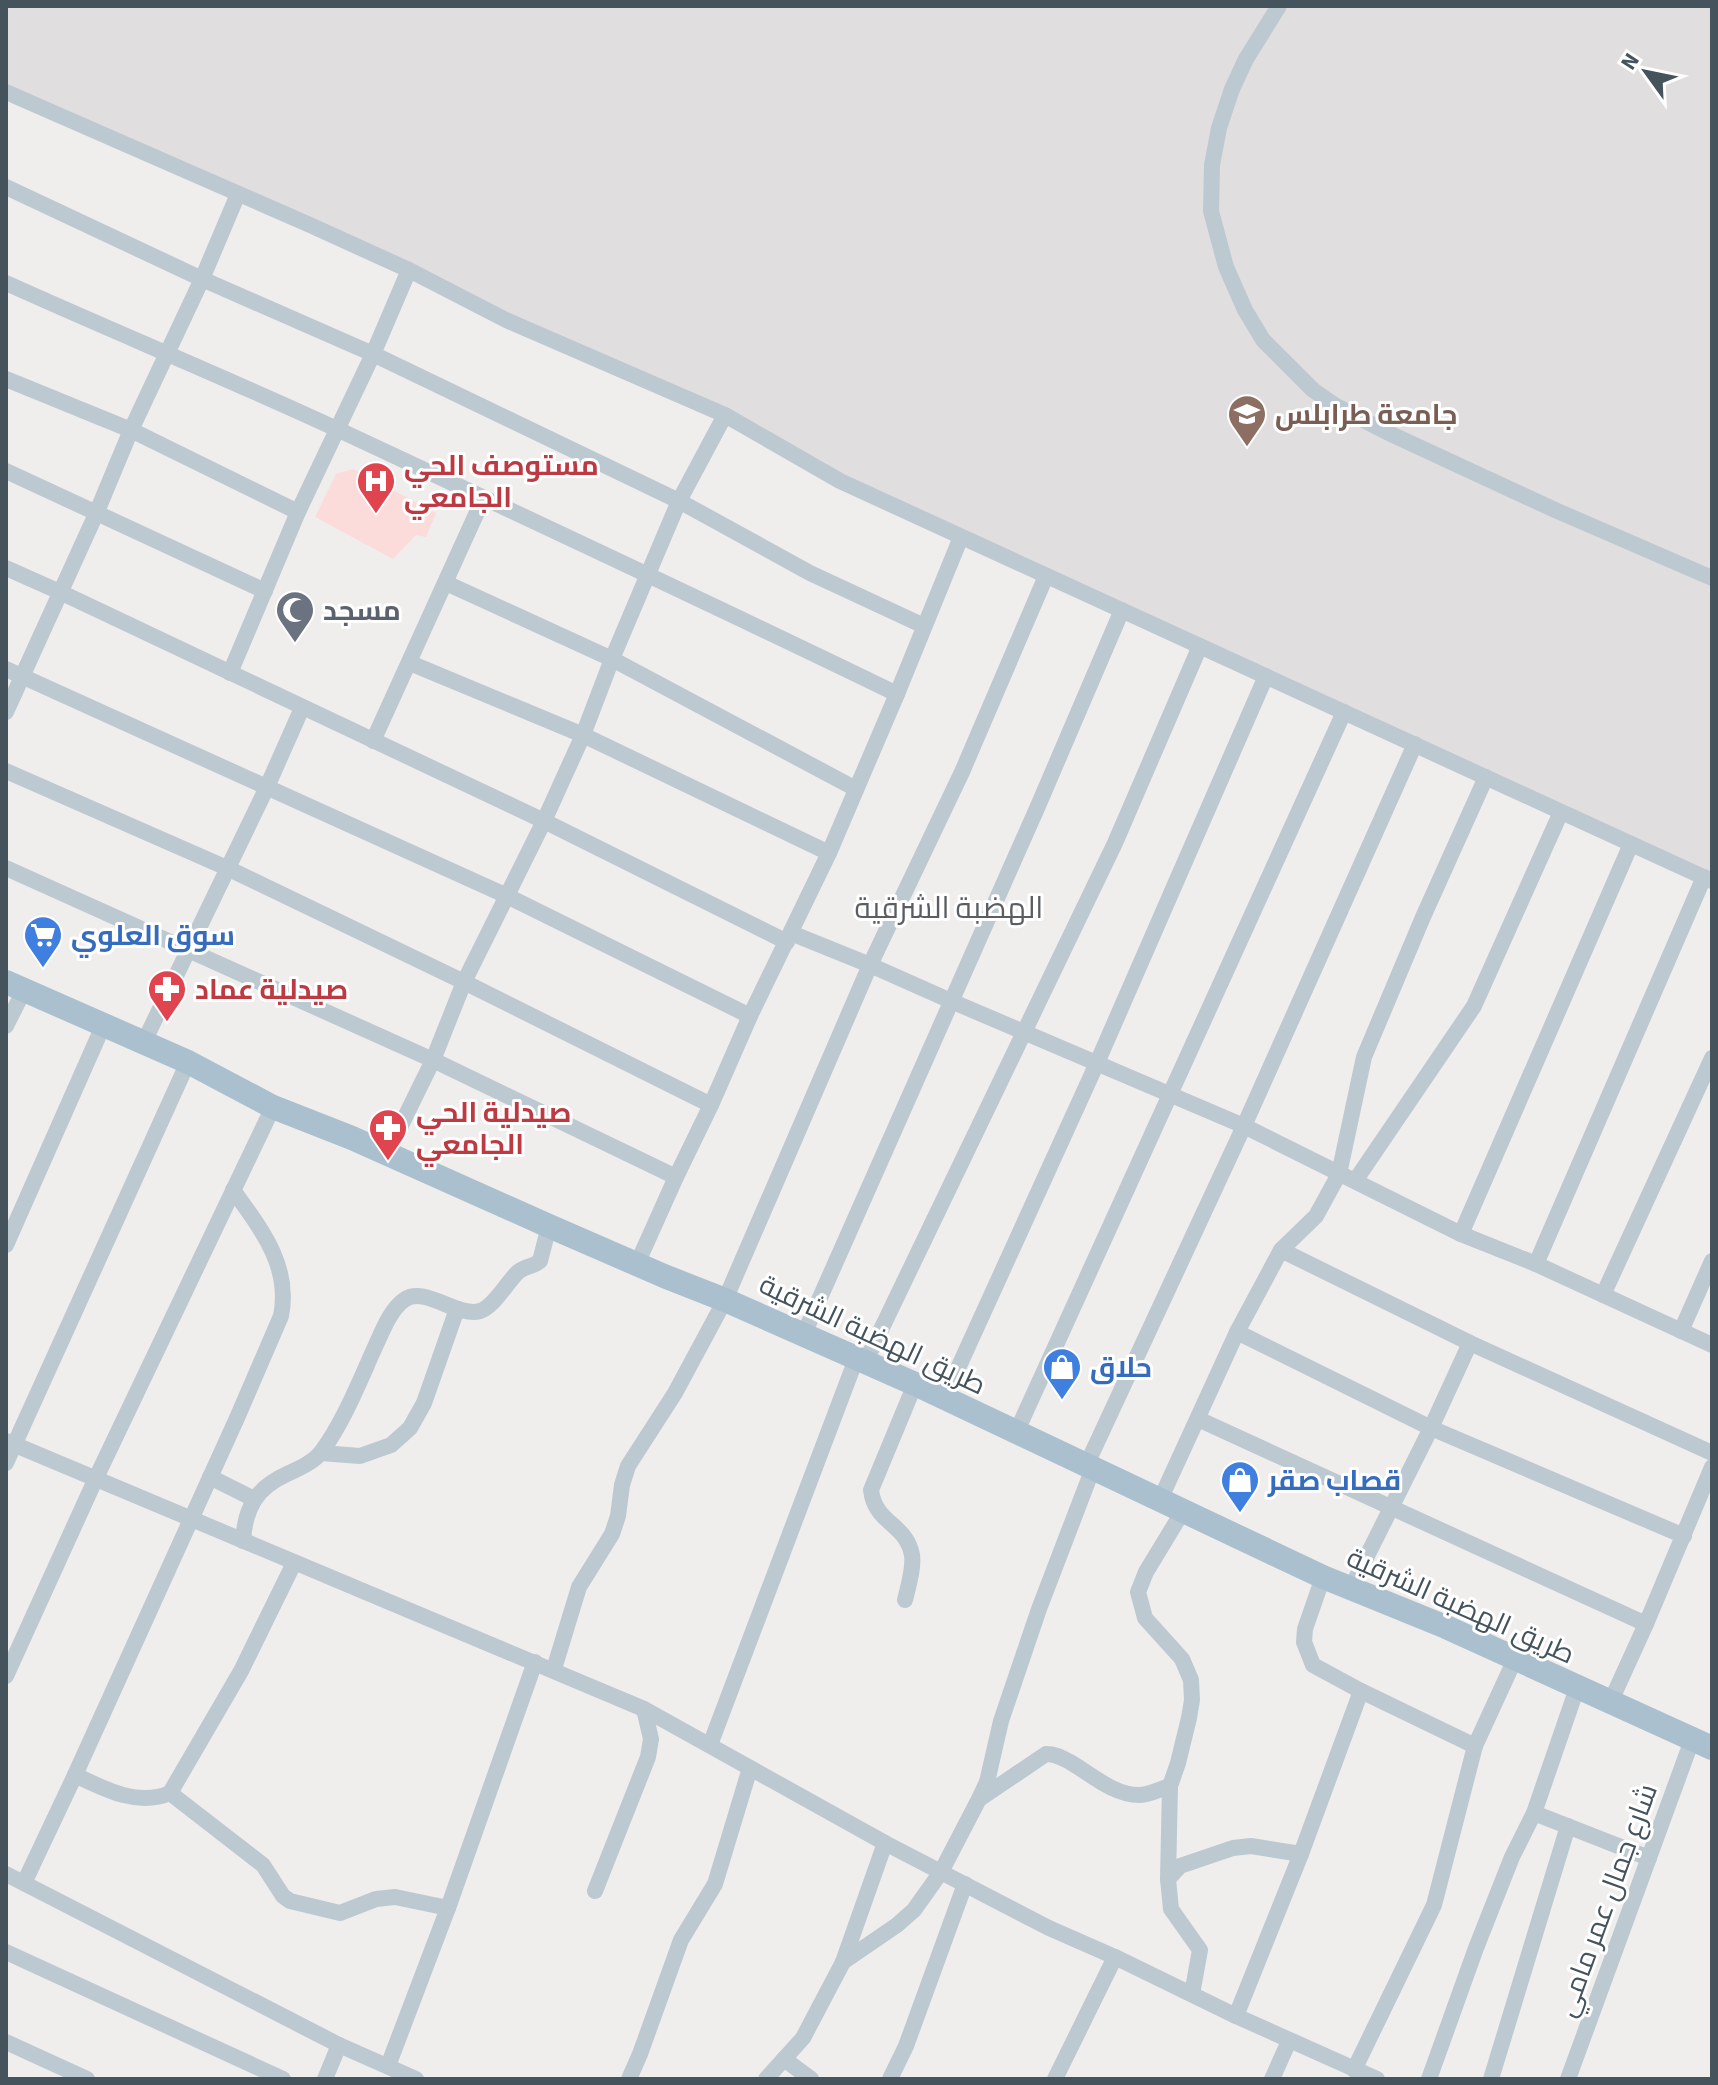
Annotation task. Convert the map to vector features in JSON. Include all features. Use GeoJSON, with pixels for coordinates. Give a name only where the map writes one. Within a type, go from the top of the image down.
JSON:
{"type":"FeatureCollection","features":[{"type":"Feature","properties":{"kind":"main road","name":"طريق الهضبة الشرقية"},"geometry":{"type":"LineString","coordinates":[[15,986],[188,1062],[273,1107],[352,1138],[915,1384],[1323,1577],[1446,1627],[1702,1744]]}},
{"type":"Feature","properties":{"kind":"street"},"geometry":{"type":"LineString","coordinates":[[1279,6],[1246,59],[1232,89],[1219,128],[1212,165],[1211,211],[1226,267],[1245,310],[1263,340],[1313,390],[1336,406],[1541,504],[1712,578]]}},
{"type":"Feature","properties":{"kind":"street"},"geometry":{"type":"LineString","coordinates":[[6,92],[409,270],[506,320],[725,415],[840,481],[1708,879],[1536,1264]]}},
{"type":"Feature","properties":{"kind":"street"},"geometry":{"type":"LineString","coordinates":[[6,187],[202,279],[373,354],[679,501],[810,573],[924,626]]}},
{"type":"Feature","properties":{"kind":"street"},"geometry":{"type":"LineString","coordinates":[[6,712],[238,194]]}},
{"type":"Feature","properties":{"kind":"street"},"geometry":{"type":"LineString","coordinates":[[230,673],[298,512],[409,270]]}},
{"type":"Feature","properties":{"kind":"street"},"geometry":{"type":"LineString","coordinates":[[6,283],[337,429],[647,573],[897,694]]}},
{"type":"Feature","properties":{"kind":"street"},"geometry":{"type":"LineString","coordinates":[[6,379],[131,430],[298,512]]}},
{"type":"Feature","properties":{"kind":"street"},"geometry":{"type":"LineString","coordinates":[[387,1154],[433,1060],[464,982],[583,735],[679,501],[725,415]]}},
{"type":"Feature","properties":{"kind":"street"},"geometry":{"type":"LineString","coordinates":[[6,471],[265,591]]}},
{"type":"Feature","properties":{"kind":"street"},"geometry":{"type":"LineString","coordinates":[[373,741],[483,499]]}},
{"type":"Feature","properties":{"kind":"street"},"geometry":{"type":"LineString","coordinates":[[637,1264],[750,1016],[829,853],[961,537]]}},
{"type":"Feature","properties":{"kind":"street"},"geometry":{"type":"LineString","coordinates":[[6,568],[789,937],[870,965],[1244,1126],[1461,1234],[1536,1264],[1712,1345]]}},
{"type":"Feature","properties":{"kind":"street"},"geometry":{"type":"LineString","coordinates":[[554,1669],[579,1587],[612,1534],[628,1466],[675,1393],[725,1300],[870,965],[962,772],[1046,576]]}},
{"type":"Feature","properties":{"kind":"street"},"geometry":{"type":"LineString","coordinates":[[446,583],[612,659],[856,789]]}},
{"type":"Feature","properties":{"kind":"street"},"geometry":{"type":"LineString","coordinates":[[803,1336],[1122,610]]}},
{"type":"Feature","properties":{"kind":"street"},"geometry":{"type":"LineString","coordinates":[[710,1745],[861,1361],[1115,843],[1200,646]]}},
{"type":"Feature","properties":{"kind":"street"},"geometry":{"type":"LineString","coordinates":[[410,663],[583,735],[829,853]]}},
{"type":"Feature","properties":{"kind":"street"},"geometry":{"type":"LineString","coordinates":[[6,669],[507,896],[750,1016]]}},
{"type":"Feature","properties":{"kind":"street"},"geometry":{"type":"LineString","coordinates":[[944,1399],[1097,1063],[1266,676]]}},
{"type":"Feature","properties":{"kind":"street"},"geometry":{"type":"LineString","coordinates":[[143,1044],[302,708]]}},
{"type":"Feature","properties":{"kind":"street"},"geometry":{"type":"LineString","coordinates":[[1016,1433],[1344,712]]}},
{"type":"Feature","properties":{"kind":"street"},"geometry":{"type":"LineString","coordinates":[[843,1962],[914,1910],[941,1872],[987,1782],[1001,1721],[1090,1467],[1415,744]]}},
{"type":"Feature","properties":{"kind":"street"},"geometry":{"type":"LineString","coordinates":[[6,771],[227,868],[711,1105]]}},
{"type":"Feature","properties":{"kind":"street"},"geometry":{"type":"LineString","coordinates":[[1160,1500],[1237,1332],[1281,1250],[1316,1216],[1339,1174],[1364,1057],[1486,777]]}},
{"type":"Feature","properties":{"kind":"street"},"geometry":{"type":"LineString","coordinates":[[1355,1181],[1474,1006],[1561,812]]}},
{"type":"Feature","properties":{"kind":"street"},"geometry":{"type":"LineString","coordinates":[[1461,1234],[1631,844]]}},
{"type":"Feature","properties":{"kind":"street"},"geometry":{"type":"LineString","coordinates":[[6,868],[433,1060],[676,1177]]}},
{"type":"Feature","properties":{"kind":"street"},"geometry":{"type":"LineString","coordinates":[[6,1026],[15,986]]}},
{"type":"Feature","properties":{"kind":"street"},"geometry":{"type":"LineString","coordinates":[[6,1245],[103,1026]]}},
{"type":"Feature","properties":{"kind":"street"},"geometry":{"type":"LineString","coordinates":[[1603,1295],[1712,1058]]}},
{"type":"Feature","properties":{"kind":"street"},"geometry":{"type":"LineString","coordinates":[[6,1463],[10,1442],[188,1062]]}},
{"type":"Feature","properties":{"kind":"street"},"geometry":{"type":"LineString","coordinates":[[6,1676],[96,1478],[273,1107]]}},
{"type":"Feature","properties":{"kind":"street"},"geometry":{"type":"LineString","coordinates":[[24,1883],[281,1316],[285,1298],[280,1269],[262,1231],[233,1190]]}},
{"type":"Feature","properties":{"kind":"street"},"geometry":{"type":"LineString","coordinates":[[243,1541],[244,1523],[254,1499],[278,1479],[321,1453],[340,1422],[387,1323],[404,1300],[413,1296],[423,1297],[457,1309],[475,1312],[486,1309],[520,1270],[538,1263],[549,1226]]}},
{"type":"Feature","properties":{"kind":"street"},"geometry":{"type":"LineString","coordinates":[[1281,1250],[1470,1343],[1712,1453]]}},
{"type":"Feature","properties":{"kind":"street"},"geometry":{"type":"LineString","coordinates":[[1681,1331],[1712,1261]]}},
{"type":"Feature","properties":{"kind":"street"},"geometry":{"type":"LineString","coordinates":[[321,1453],[360,1456],[391,1445],[410,1428],[424,1403],[457,1309]]}},
{"type":"Feature","properties":{"kind":"street"},"geometry":{"type":"LineString","coordinates":[[1237,1332],[1431,1428],[1684,1536]]}},
{"type":"Feature","properties":{"kind":"street"},"geometry":{"type":"LineString","coordinates":[[1351,1588],[1470,1343]]}},
{"type":"Feature","properties":{"kind":"street"},"geometry":{"type":"LineString","coordinates":[[905,1600],[913,1558],[907,1540],[875,1508],[871,1490],[915,1384]]}},
{"type":"Feature","properties":{"kind":"street"},"geometry":{"type":"LineString","coordinates":[[1198,1419],[1646,1624]]}},
{"type":"Feature","properties":{"kind":"street"},"geometry":{"type":"LineString","coordinates":[[10,1442],[644,1709],[885,1843],[1049,1928],[1377,2079]]}},
{"type":"Feature","properties":{"kind":"street"},"geometry":{"type":"LineString","coordinates":[[1610,1703],[1684,1536],[1705,1504],[1712,1467]]}},
{"type":"Feature","properties":{"kind":"street"},"geometry":{"type":"LineString","coordinates":[[210,1477],[254,1499]]}},
{"type":"Feature","properties":{"kind":"street"},"geometry":{"type":"LineString","coordinates":[[1183,1511],[1146,1572],[1138,1592],[1145,1618],[1182,1659],[1191,1680],[1189,1718],[1170,1786],[1168,1879],[1171,1909],[1200,1950],[1192,1994]]}},
{"type":"Feature","properties":{"kind":"street"},"geometry":{"type":"LineString","coordinates":[[75,1775],[114,1794],[149,1799],[170,1793],[241,1671],[294,1563]]}},
{"type":"Feature","properties":{"kind":"street"},"geometry":{"type":"LineString","coordinates":[[1323,1577],[1305,1629],[1304,1642],[1313,1665],[1475,1746]]}},
{"type":"Feature","properties":{"kind":"street"},"geometry":{"type":"LineString","coordinates":[[1354,2070],[1434,1905],[1475,1746],[1515,1659]]}},
{"type":"Feature","properties":{"kind":"street"},"geometry":{"type":"LineString","coordinates":[[388,2066],[535,1662]]}},
{"type":"Feature","properties":{"kind":"street"},"geometry":{"type":"LineString","coordinates":[[1429,2079],[1481,1935],[1512,1857],[1534,1813],[1577,1688]]}},
{"type":"Feature","properties":{"kind":"street"},"geometry":{"type":"LineString","coordinates":[[1236,2016],[1301,1854],[1361,1691]]}},
{"type":"Feature","properties":{"kind":"street"},"geometry":{"type":"LineString","coordinates":[[595,1891],[648,1757],[651,1739],[644,1709]]}},
{"type":"Feature","properties":{"kind":"street","name":"شارع جمال عمر مامي"},"geometry":{"type":"LineString","coordinates":[[1568,2079],[1649,1858],[1702,1744]]}},
{"type":"Feature","properties":{"kind":"street"},"geometry":{"type":"LineString","coordinates":[[979,1799],[1046,1754],[1055,1754],[1126,1794],[1142,1795],[1170,1786]]}},
{"type":"Feature","properties":{"kind":"street"},"geometry":{"type":"LineString","coordinates":[[629,2079],[681,1940],[715,1884],[750,1768]]}},
{"type":"Feature","properties":{"kind":"street"},"geometry":{"type":"LineString","coordinates":[[170,1793],[263,1865],[283,1896],[290,1901],[340,1913],[376,1899],[395,1897],[448,1908]]}},
{"type":"Feature","properties":{"kind":"street"},"geometry":{"type":"LineString","coordinates":[[1534,1813],[1649,1858]]}},
{"type":"Feature","properties":{"kind":"street"},"geometry":{"type":"LineString","coordinates":[[1491,2079],[1568,1826]]}},
{"type":"Feature","properties":{"kind":"street"},"geometry":{"type":"LineString","coordinates":[[766,2079],[803,2038],[843,1962],[885,1843]]}},
{"type":"Feature","properties":{"kind":"street"},"geometry":{"type":"LineString","coordinates":[[1168,1879],[1180,1866],[1233,1848],[1251,1846],[1301,1854]]}},
{"type":"Feature","properties":{"kind":"street"},"geometry":{"type":"LineString","coordinates":[[6,1874],[339,2045],[413,2078]]}},
{"type":"Feature","properties":{"kind":"street"},"geometry":{"type":"LineString","coordinates":[[890,2079],[906,2046],[965,1884]]}},
{"type":"Feature","properties":{"kind":"street"},"geometry":{"type":"LineString","coordinates":[[6,1952],[283,2079]]}},
{"type":"Feature","properties":{"kind":"street"},"geometry":{"type":"LineString","coordinates":[[1055,2079],[1115,1957]]}},
{"type":"Feature","properties":{"kind":"street"},"geometry":{"type":"LineString","coordinates":[[1272,2079],[1289,2041]]}},
{"type":"Feature","properties":{"kind":"street"},"geometry":{"type":"LineString","coordinates":[[6,2042],[87,2079]]}},
{"type":"Feature","properties":{"kind":"street"},"geometry":{"type":"LineString","coordinates":[[325,2079],[339,2045]]}},
{"type":"Feature","properties":{"kind":"street"},"geometry":{"type":"LineString","coordinates":[[784,2059],[811,2079]]}},
{"type":"Feature","properties":{"kind":"shaded area","name":"جامعة طرابلس"},"geometry":{"type":"Polygon","coordinates":[[[6,6],[1712,6],[1712,881],[841,481],[725,415],[6,92],[6,6]]]}},
{"type":"Feature","properties":{"kind":"shaded area","name":"مستوصف الحي الجامعي"},"geometry":{"type":"Polygon","coordinates":[[[353,469],[436,513],[426,537],[416,535],[393,559],[315,517],[336,474],[353,469]]]}},
{"type":"Feature","properties":{"kind":"place","name":"جامعة طرابلس"},"geometry":{"type":"Point","coordinates":[1247,448]}},
{"type":"Feature","properties":{"kind":"place","name":"مستوصف الحي الجامعي"},"geometry":{"type":"Point","coordinates":[376,515]}},
{"type":"Feature","properties":{"kind":"place","name":"مسجد"},"geometry":{"type":"Point","coordinates":[295,644]}},
{"type":"Feature","properties":{"kind":"place","name":"سوق العلوي"},"geometry":{"type":"Point","coordinates":[43,969]}},
{"type":"Feature","properties":{"kind":"place","name":"صيدلية عماد"},"geometry":{"type":"Point","coordinates":[167,1023]}},
{"type":"Feature","properties":{"kind":"place","name":"صيدلية الحي الجامعي"},"geometry":{"type":"Point","coordinates":[388,1162]}},
{"type":"Feature","properties":{"kind":"place","name":"حلاق"},"geometry":{"type":"Point","coordinates":[1062,1401]}},
{"type":"Feature","properties":{"kind":"place","name":"قصاب صقر"},"geometry":{"type":"Point","coordinates":[1240,1514]}},
{"type":"Feature","properties":{"kind":"district","name":"الهضبة الشرقية"},"geometry":{"type":"Point","coordinates":[949,908]}}]}
